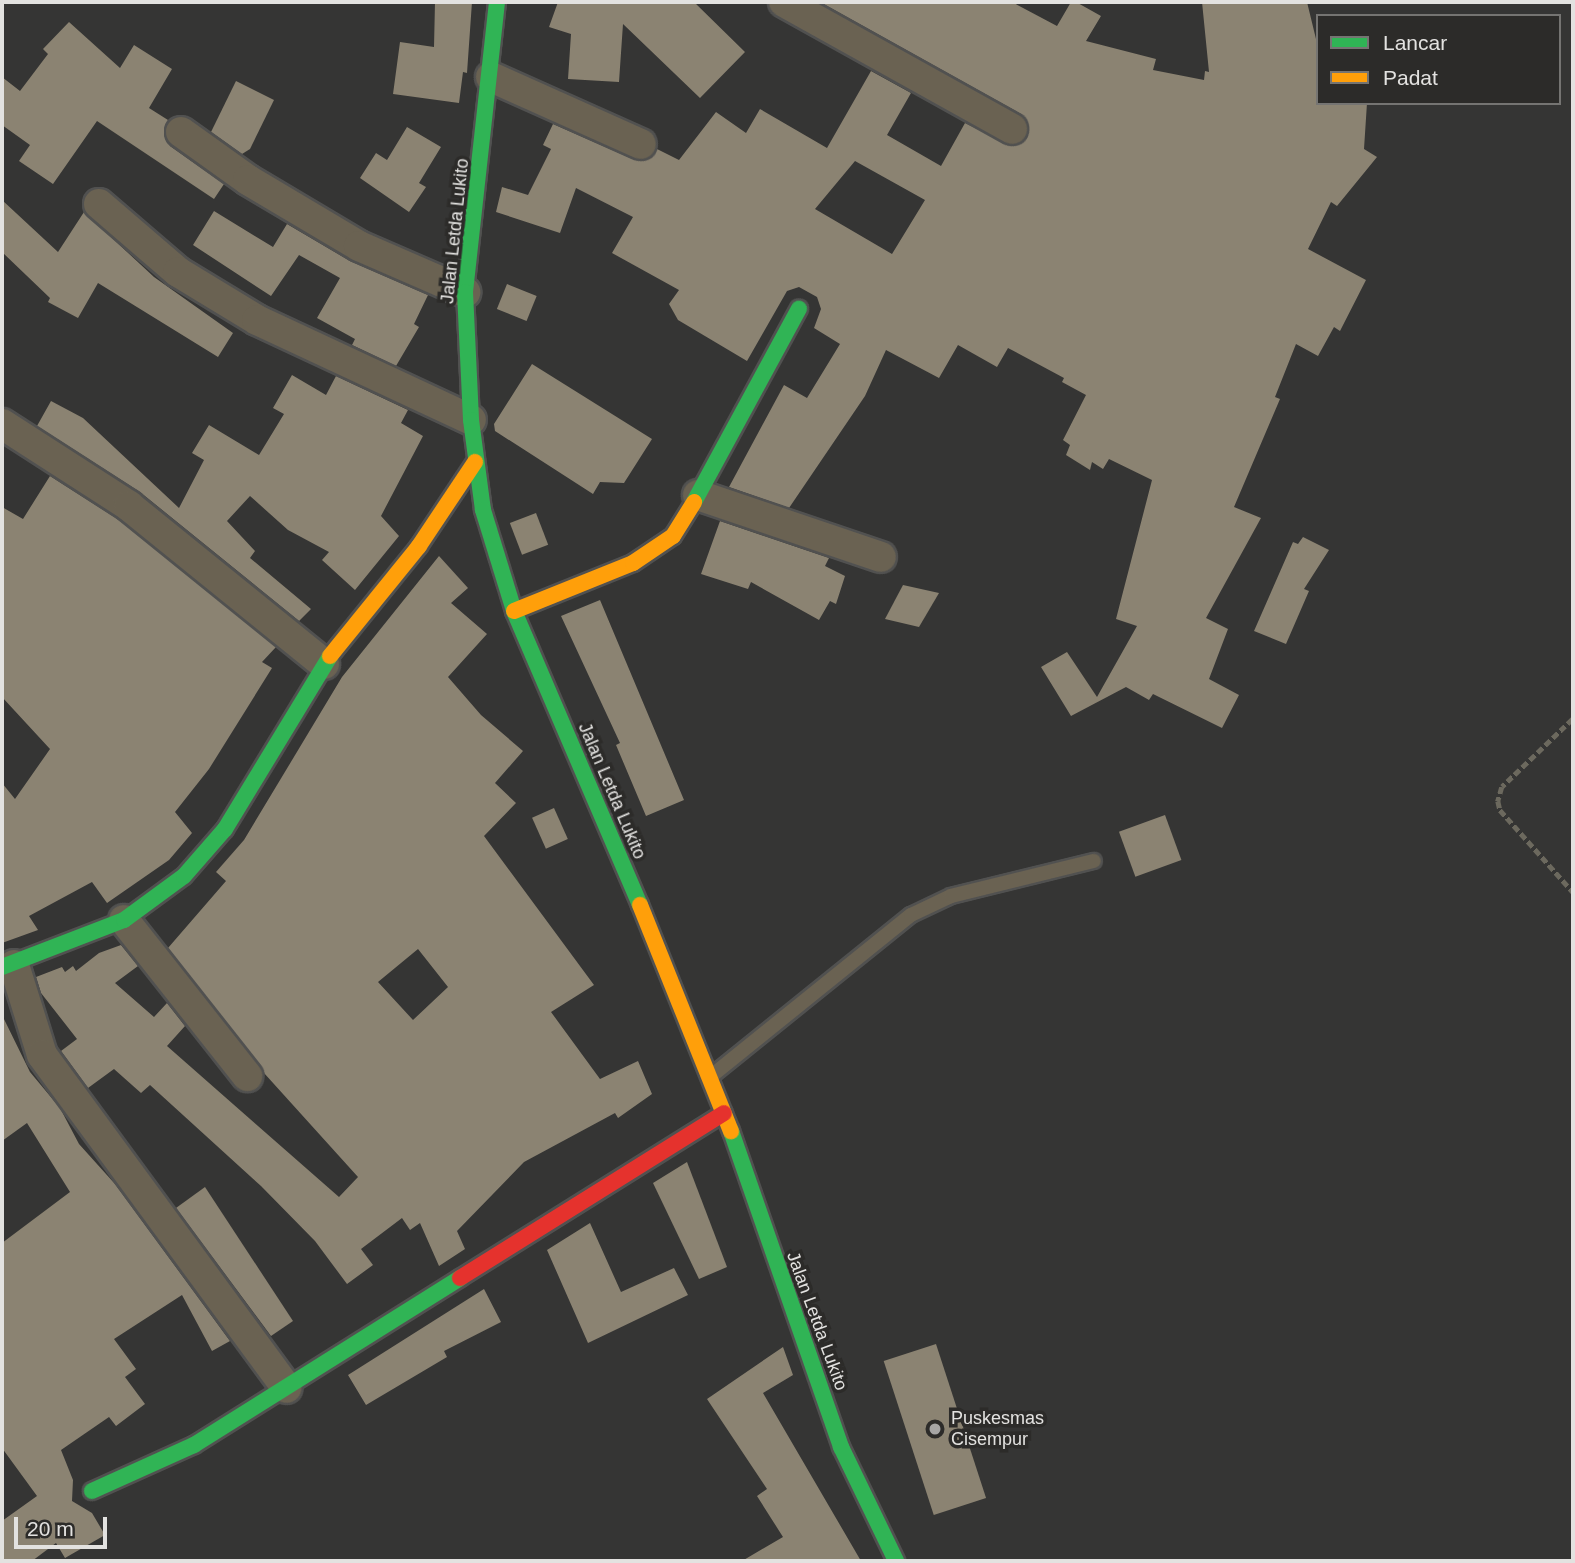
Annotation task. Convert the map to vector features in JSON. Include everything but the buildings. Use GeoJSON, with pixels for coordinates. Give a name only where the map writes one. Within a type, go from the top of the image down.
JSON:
{"type":"FeatureCollection","features":[{"type":"Feature","properties":{"kind":"street","name":"Jalan Letda Lukito"},"geometry":{"type":"LineString","coordinates":[[497,2],[491,77],[464,292],[471,420],[484,510],[514,611],[712,1075],[841,1447],[896,1561]]}},
{"type":"Feature","properties":{"kind":"street"},"geometry":{"type":"LineString","coordinates":[[784,2],[1012,129]]}},
{"type":"Feature","properties":{"kind":"street"},"geometry":{"type":"LineString","coordinates":[[491,77],[640,144]]}},
{"type":"Feature","properties":{"kind":"street"},"geometry":{"type":"LineString","coordinates":[[181,132],[248,180],[359,246],[464,292]]}},
{"type":"Feature","properties":{"kind":"street"},"geometry":{"type":"LineString","coordinates":[[99,204],[178,272],[257,320],[471,420]]}},
{"type":"Feature","properties":{"kind":"street"},"geometry":{"type":"LineString","coordinates":[[514,611],[633,563],[663,545],[680,527],[799,309]]}},
{"type":"Feature","properties":{"kind":"street"},"geometry":{"type":"LineString","coordinates":[[2,424],[129,506],[324,664]]}},
{"type":"Feature","properties":{"kind":"street"},"geometry":{"type":"LineString","coordinates":[[287,1388],[42,1055],[8,966],[124,920],[184,876],[225,829],[324,664],[419,545],[475,462]]}},
{"type":"Feature","properties":{"kind":"street"},"geometry":{"type":"LineString","coordinates":[[698,495],[881,557]]}},
{"type":"Feature","properties":{"kind":"street"},"geometry":{"type":"LineString","coordinates":[[124,920],[247,1076]]}},
{"type":"Feature","properties":{"kind":"street"},"geometry":{"type":"LineString","coordinates":[[92,1491],[194,1446],[724,1113]]}},
{"type":"Feature","properties":{"kind":"lane"},"geometry":{"type":"LineString","coordinates":[[712,1075],[911,915],[951,897],[1094,861]]}},
{"type":"Feature","properties":{"kind":"path"},"geometry":{"type":"LineString","coordinates":[[1573,719],[1502,787],[1498,801],[1500,810],[1573,892]]}},
{"type":"Feature","properties":{"kind":"traffic: fast"},"geometry":{"type":"LineString","coordinates":[[497,2],[465,292],[471,420],[483,510],[514,611],[640,905]]}},
{"type":"Feature","properties":{"kind":"traffic: fast"},"geometry":{"type":"LineString","coordinates":[[694,502],[799,309]]}},
{"type":"Feature","properties":{"kind":"traffic: fast"},"geometry":{"type":"LineString","coordinates":[[2,967],[124,920],[184,876],[225,829],[330,656]]}},
{"type":"Feature","properties":{"kind":"traffic: fast"},"geometry":{"type":"LineString","coordinates":[[731,1131],[841,1447],[896,1561]]}},
{"type":"Feature","properties":{"kind":"traffic: fast"},"geometry":{"type":"LineString","coordinates":[[92,1491],[194,1445],[460,1278]]}},
{"type":"Feature","properties":{"kind":"traffic: slow"},"geometry":{"type":"LineString","coordinates":[[330,656],[419,546],[475,462]]}},
{"type":"Feature","properties":{"kind":"traffic: slow"},"geometry":{"type":"LineString","coordinates":[[514,611],[633,563],[673,536],[694,502]]}},
{"type":"Feature","properties":{"kind":"traffic: slow"},"geometry":{"type":"LineString","coordinates":[[640,905],[731,1131]]}},
{"type":"Feature","properties":{"kind":"traffic: jam"},"geometry":{"type":"LineString","coordinates":[[460,1278],[724,1113]]}},
{"type":"Feature","properties":{"kind":"place","name":"Puskesmas Cisempur"},"geometry":{"type":"Point","coordinates":[935,1429]}}]}
